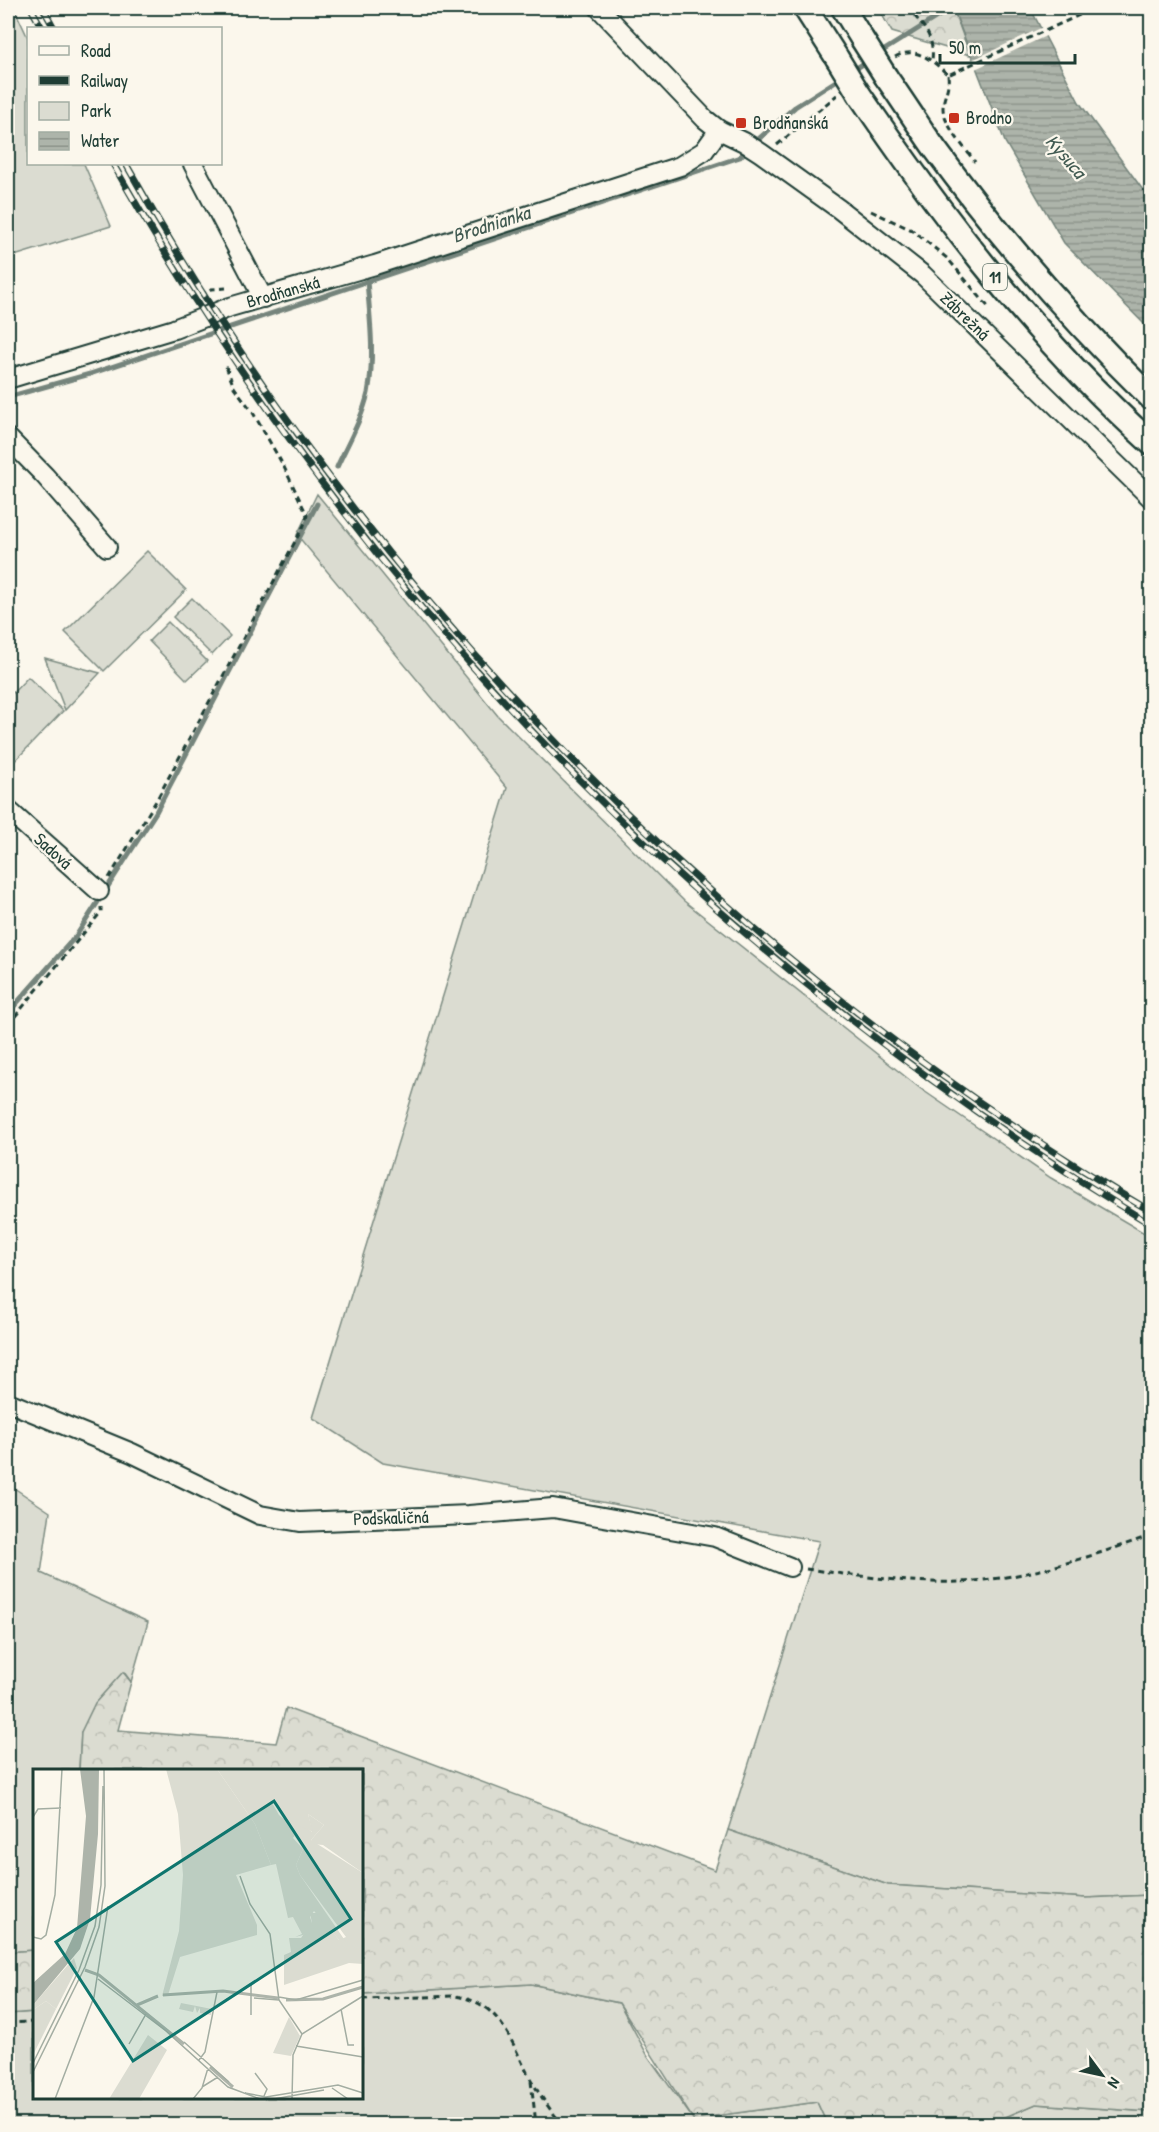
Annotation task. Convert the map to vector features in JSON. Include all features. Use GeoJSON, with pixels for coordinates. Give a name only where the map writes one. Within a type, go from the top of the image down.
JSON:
{"type":"FeatureCollection","features":[{"type":"Feature","properties":{"kind":"main road","name":"11"},"geometry":{"type":"LineString","coordinates":[[805,8],[909,168],[965,242],[1018,306],[1074,367],[1152,444]]}},
{"type":"Feature","properties":{"kind":"main road","name":"11"},"geometry":{"type":"LineString","coordinates":[[843,8],[886,77],[935,148],[991,222],[1096,344],[1152,399]]}},
{"type":"Feature","properties":{"kind":"street"},"geometry":{"type":"LineString","coordinates":[[599,8],[697,111],[719,130]]}},
{"type":"Feature","properties":{"kind":"street","name":"Zábrežná"},"geometry":{"type":"LineString","coordinates":[[719,130],[761,153],[839,209],[923,275],[1152,499]]}},
{"type":"Feature","properties":{"kind":"street","name":"Brodňanská"},"geometry":{"type":"LineString","coordinates":[[8,379],[174,329],[230,307],[397,257],[680,166],[704,151],[719,130]]}},
{"type":"Feature","properties":{"kind":"street"},"geometry":{"type":"LineString","coordinates":[[195,165],[263,298]]}},
{"type":"Feature","properties":{"kind":"street"},"geometry":{"type":"LineString","coordinates":[[8,438],[45,476],[107,547]]}},
{"type":"Feature","properties":{"kind":"street","name":"Sadová"},"geometry":{"type":"LineString","coordinates":[[8,810],[100,898]]}},
{"type":"Feature","properties":{"kind":"street","name":"Podskaličná"},"geometry":{"type":"LineString","coordinates":[[8,1402],[132,1453],[260,1515],[300,1522],[469,1515],[553,1508],[715,1538],[790,1567]]}},
{"type":"Feature","properties":{"kind":"path"},"geometry":{"type":"LineString","coordinates":[[907,8],[931,37],[932,60]]}},
{"type":"Feature","properties":{"kind":"path"},"geometry":{"type":"LineString","coordinates":[[962,70],[1095,8]]}},
{"type":"Feature","properties":{"kind":"path"},"geometry":{"type":"LineString","coordinates":[[1152,17],[1152,31]]}},
{"type":"Feature","properties":{"kind":"path"},"geometry":{"type":"LineString","coordinates":[[948,75],[950,86],[943,105],[944,117],[975,162]]}},
{"type":"Feature","properties":{"kind":"path"},"geometry":{"type":"LineString","coordinates":[[839,209],[874,211],[912,230],[948,259],[990,309]]}},
{"type":"Feature","properties":{"kind":"path"},"geometry":{"type":"LineString","coordinates":[[8,1025],[101,912],[100,898],[156,801],[307,515],[284,465],[252,411],[234,387],[225,364]]}},
{"type":"Feature","properties":{"kind":"path"},"geometry":{"type":"LineString","coordinates":[[790,1567],[856,1576],[941,1582],[982,1581],[1011,1576],[1102,1552],[1152,1535]]}},
{"type":"Feature","properties":{"kind":"path"},"geometry":{"type":"LineString","coordinates":[[363,1999],[455,1996],[467,1998],[485,2006],[504,2025],[531,2080],[562,2124]]}},
{"type":"Feature","properties":{"kind":"path"},"geometry":{"type":"LineString","coordinates":[[8,2023],[33,2022]]}},
{"type":"Feature","properties":{"kind":"path"},"geometry":{"type":"LineString","coordinates":[[531,2080],[536,2124]]}},
{"type":"Feature","properties":{"kind":"green space"},"geometry":{"type":"Polygon","coordinates":[[[8,8],[14,8],[27,36],[27,165],[84,165],[111,226],[8,258],[8,8]]]}},
{"type":"Feature","properties":{"kind":"green space"},"geometry":{"type":"Polygon","coordinates":[[[878,8],[953,8],[970,55],[892,32],[878,8]]]}},
{"type":"Feature","properties":{"kind":"green space"},"geometry":{"type":"Polygon","coordinates":[[[317,494],[498,716],[684,901],[921,1089],[1051,1178],[1151,1237],[1151,1895],[1086,1898],[888,1885],[728,1830],[819,1541],[383,1463],[313,1418],[507,788],[297,535],[317,494]]]}},
{"type":"Feature","properties":{"kind":"green space"},"geometry":{"type":"Polygon","coordinates":[[[147,551],[186,590],[104,671],[65,632],[147,551]]]}},
{"type":"Feature","properties":{"kind":"green space"},"geometry":{"type":"Polygon","coordinates":[[[192,598],[230,636],[212,655],[173,617],[192,598]]]}},
{"type":"Feature","properties":{"kind":"green space"},"geometry":{"type":"Polygon","coordinates":[[[168,622],[207,661],[187,680],[149,641],[168,622]]]}},
{"type":"Feature","properties":{"kind":"green space"},"geometry":{"type":"Polygon","coordinates":[[[45,658],[100,673],[65,710],[45,658]]]}},
{"type":"Feature","properties":{"kind":"green space"},"geometry":{"type":"Polygon","coordinates":[[[28,677],[63,711],[8,768],[8,698],[28,677]]]}},
{"type":"Feature","properties":{"kind":"green space"},"geometry":{"type":"Polygon","coordinates":[[[8,1484],[50,1512],[41,1573],[148,1622],[131,1682],[124,1672],[81,1732],[79,1769],[33,1769],[33,1950],[8,1952],[8,1484]]]}},
{"type":"Feature","properties":{"kind":"green space"},"geometry":{"type":"Polygon","coordinates":[[[123,1672],[131,1682],[118,1730],[276,1743],[286,1708],[715,1870],[728,1830],[888,1885],[1086,1898],[1151,1895],[1151,2112],[1036,2104],[989,2124],[827,2124],[817,2102],[693,2119],[619,2003],[531,1984],[363,1994],[363,1769],[79,1769],[81,1732],[95,1703],[123,1672]]]}},
{"type":"Feature","properties":{"kind":"green space"},"geometry":{"type":"Polygon","coordinates":[[[33,1950],[33,2012],[8,2014],[8,1952],[33,1950]]]}},
{"type":"Feature","properties":{"kind":"green space"},"geometry":{"type":"Polygon","coordinates":[[[531,1984],[619,2003],[648,2056],[693,2119],[817,2102],[827,2124],[8,2124],[8,2014],[33,2012],[33,2099],[363,2099],[363,1994],[531,1984]]]}},
{"type":"Feature","properties":{"kind":"green space"},"geometry":{"type":"Polygon","coordinates":[[[1036,2104],[1151,2112],[1151,2124],[989,2124],[1036,2104]]]}},
{"type":"Feature","properties":{"kind":"water","name":"Kysuca"},"geometry":{"type":"Polygon","coordinates":[[[953,8],[1033,8],[1034,15],[1079,102],[1151,201],[1151,331],[1064,243],[1005,142],[953,8]]]}},
{"type":"Feature","properties":{"kind":"pier"},"geometry":{"type":"Polygon","coordinates":[[[1043,27],[1048,35],[973,70],[970,61],[1043,27]]]}},
{"type":"Feature","properties":{"kind":"waterway","name":"Brodnianka"},"geometry":{"type":"LineString","coordinates":[[878,54],[945,12],[947,8]]}},
{"type":"Feature","properties":{"kind":"waterway","name":"Brodnianka"},"geometry":{"type":"LineString","coordinates":[[850,72],[868,61]]}},
{"type":"Feature","properties":{"kind":"waterway","name":"Brodnianka"},"geometry":{"type":"LineString","coordinates":[[754,143],[795,107],[842,77]]}},
{"type":"Feature","properties":{"kind":"waterway","name":"Brodnianka"},"geometry":{"type":"LineString","coordinates":[[8,397],[90,374],[740,157],[747,149]]}},
{"type":"Feature","properties":{"kind":"waterway"},"geometry":{"type":"LineString","coordinates":[[337,467],[358,422],[368,393],[372,351],[367,281]]}},
{"type":"Feature","properties":{"kind":"waterway"},"geometry":{"type":"LineString","coordinates":[[8,1013],[76,936],[156,812],[317,504]]}},
{"type":"Feature","properties":{"kind":"railway"},"geometry":{"type":"LineString","coordinates":[[31,8],[41,27]]}},
{"type":"Feature","properties":{"kind":"railway"},"geometry":{"type":"LineString","coordinates":[[43,8],[53,27]]}},
{"type":"Feature","properties":{"kind":"railway"},"geometry":{"type":"LineString","coordinates":[[114,165],[212,327],[320,481],[437,626],[562,763],[697,891],[840,1011],[991,1122],[1152,1225]]}},
{"type":"Feature","properties":{"kind":"railway"},"geometry":{"type":"LineString","coordinates":[[127,165],[221,322],[327,474],[444,619],[569,756],[704,884],[846,1004],[996,1113],[1152,1212]]}},
{"type":"Feature","properties":{"kind":"place","name":"Brodno"},"geometry":{"type":"Point","coordinates":[954,118]}},
{"type":"Feature","properties":{"kind":"place","name":"Brodňanská"},"geometry":{"type":"Point","coordinates":[741,123]}}]}
